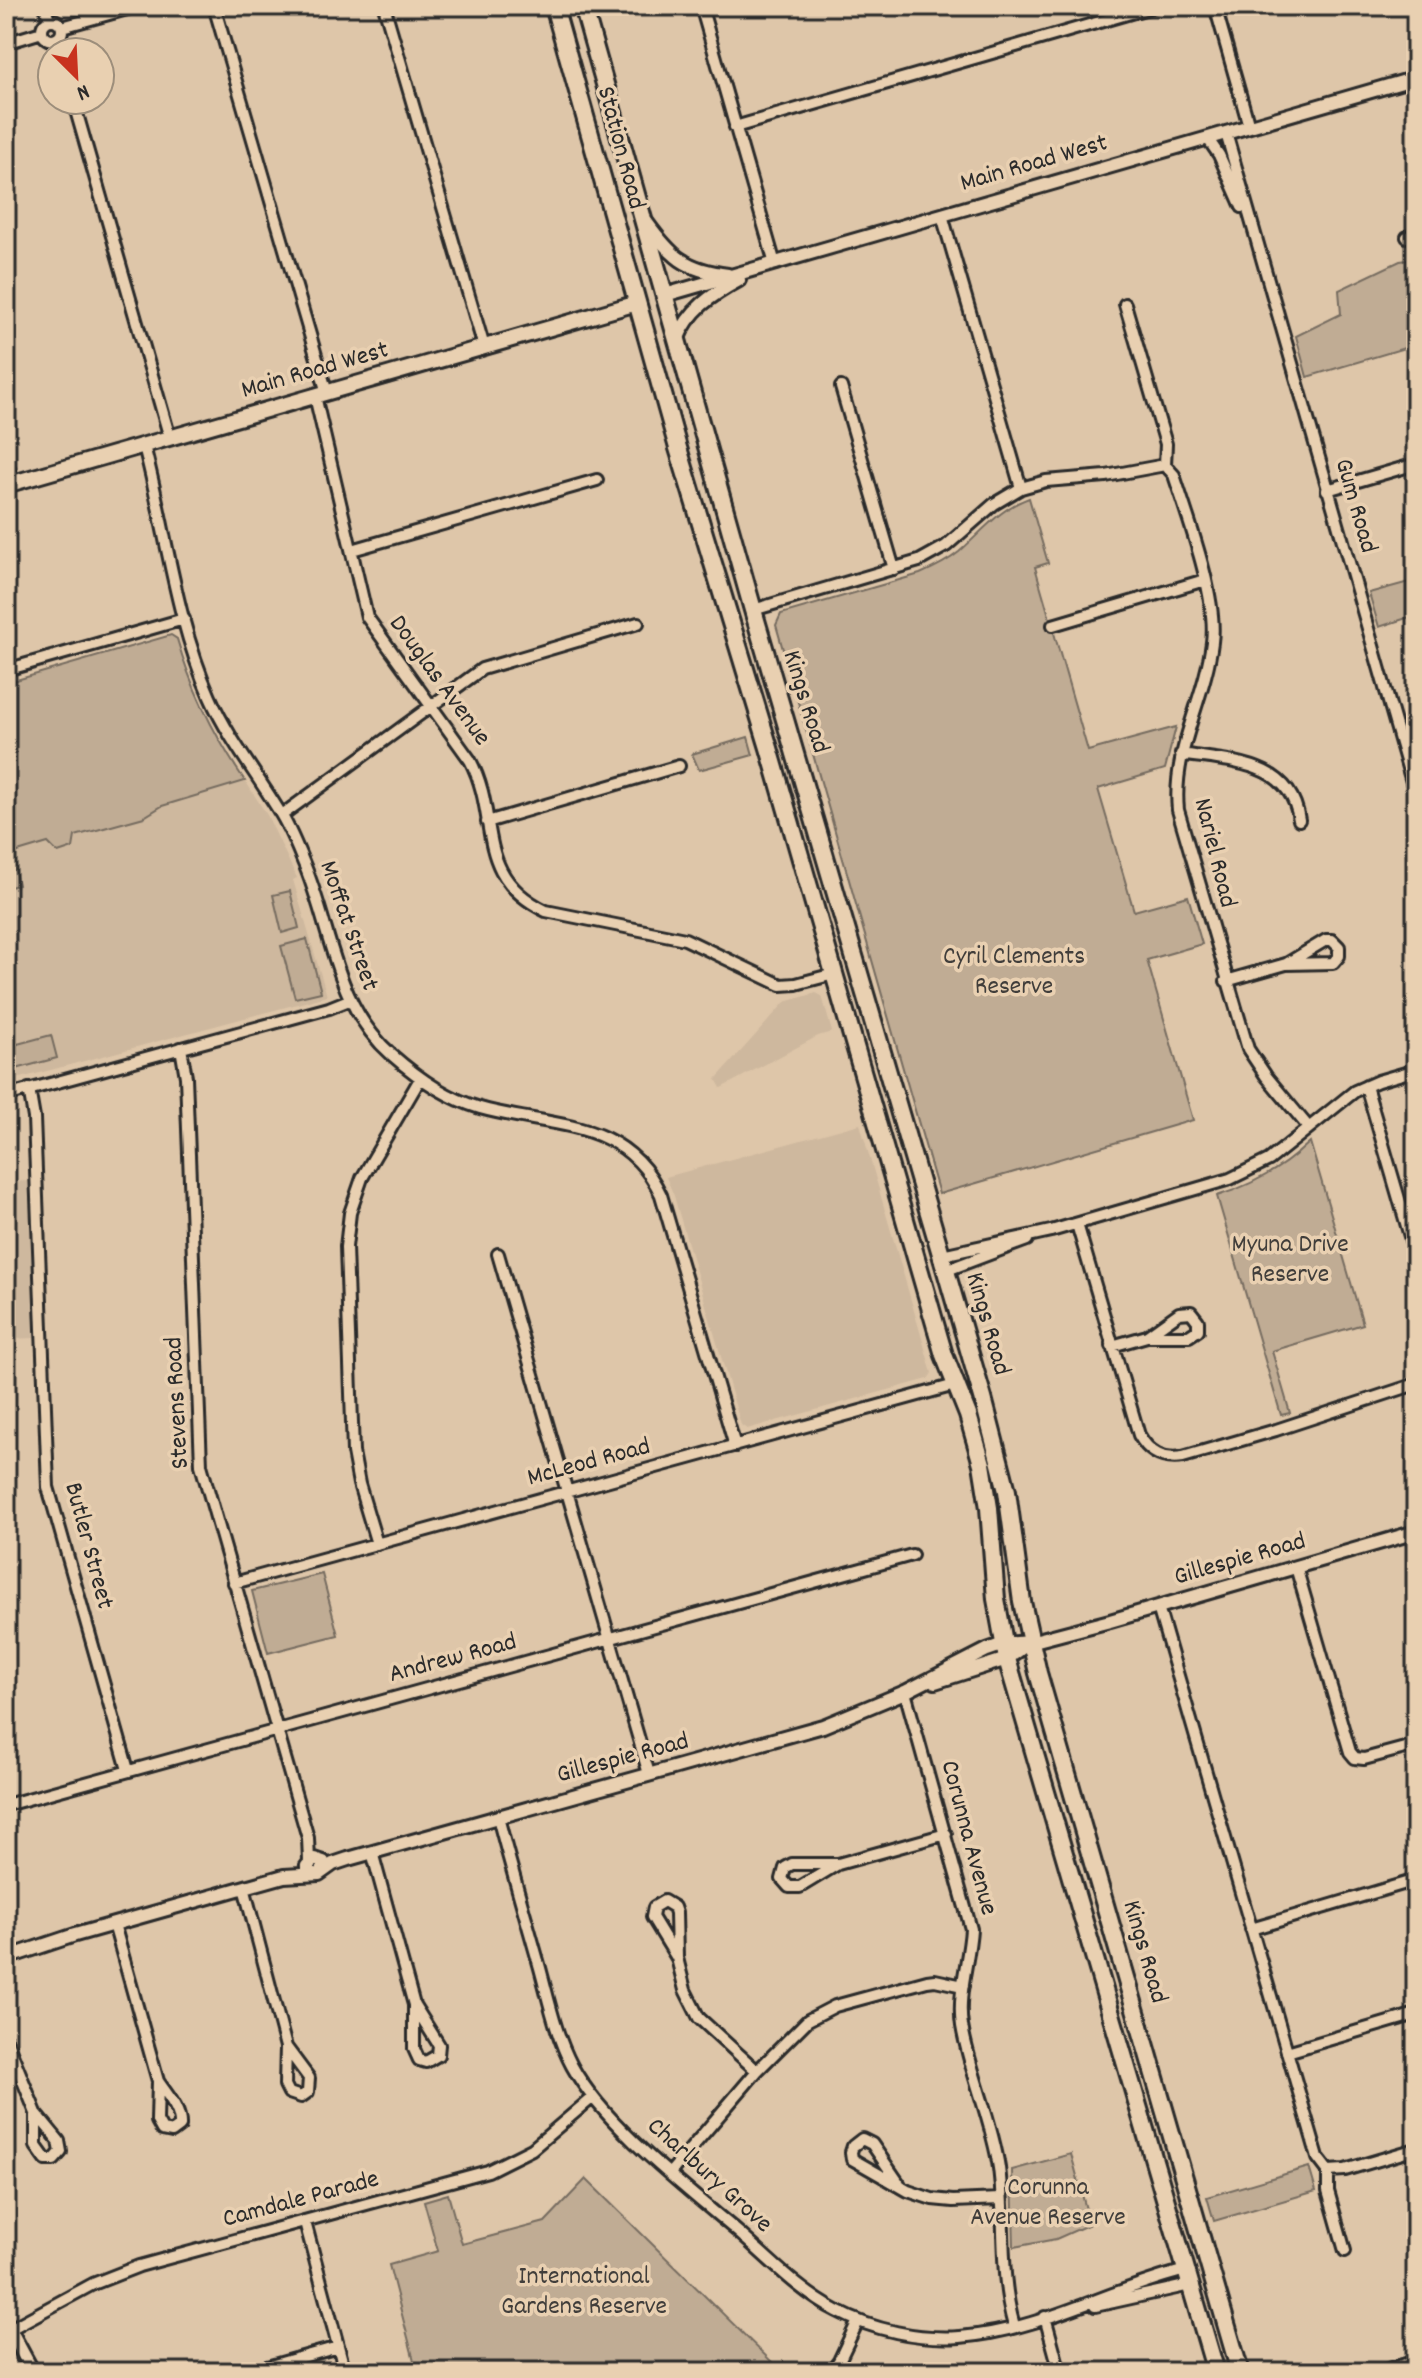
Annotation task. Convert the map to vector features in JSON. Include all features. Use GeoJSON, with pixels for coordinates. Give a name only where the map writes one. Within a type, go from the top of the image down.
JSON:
{"type":"FeatureCollection","features":[{"type":"Feature","properties":{"kind":"main road","name":"Station Road"},"geometry":{"type":"LineString","coordinates":[[554,6],[637,303]]}},
{"type":"Feature","properties":{"kind":"main road","name":"Station Road"},"geometry":{"type":"LineString","coordinates":[[583,6],[665,295]]}},
{"type":"Feature","properties":{"kind":"main road"},"geometry":{"type":"LineString","coordinates":[[637,303],[665,295]]}},
{"type":"Feature","properties":{"kind":"main road","name":"Kings Road"},"geometry":{"type":"LineString","coordinates":[[665,295],[753,610],[944,1262],[1007,1491],[1030,1642],[1240,2372]]}},
{"type":"Feature","properties":{"kind":"main road","name":"Main Road West"},"geometry":{"type":"LineString","coordinates":[[10,484],[637,303]]}},
{"type":"Feature","properties":{"kind":"main road","name":"Kings Road"},"geometry":{"type":"LineString","coordinates":[[637,303],[921,1272],[982,1464],[989,1508],[994,1587],[1006,1652],[1216,2372]]}},
{"type":"Feature","properties":{"kind":"main road"},"geometry":{"type":"LineString","coordinates":[[730,617],[753,610]]}},
{"type":"Feature","properties":{"kind":"main road"},"geometry":{"type":"LineString","coordinates":[[834,974],[857,967]]}},
{"type":"Feature","properties":{"kind":"main road"},"geometry":{"type":"LineString","coordinates":[[921,1272],[944,1262]]}},
{"type":"Feature","properties":{"kind":"main road"},"geometry":{"type":"LineString","coordinates":[[1188,2278],[1211,2272]]}},
{"type":"Feature","properties":{"kind":"street"},"geometry":{"type":"LineString","coordinates":[[45,6],[49,20]]}},
{"type":"Feature","properties":{"kind":"street"},"geometry":{"type":"LineString","coordinates":[[62,27],[138,6]]}},
{"type":"Feature","properties":{"kind":"street","name":"Douglas Avenue"},"geometry":{"type":"LineString","coordinates":[[214,6],[321,394],[367,617],[476,771],[496,862],[508,883],[527,900],[546,911],[685,939],[781,985],[799,984],[834,974]]}},
{"type":"Feature","properties":{"kind":"street"},"geometry":{"type":"LineString","coordinates":[[384,6],[484,347]]}},
{"type":"Feature","properties":{"kind":"street"},"geometry":{"type":"LineString","coordinates":[[701,6],[775,264]]}},
{"type":"Feature","properties":{"kind":"street"},"geometry":{"type":"LineString","coordinates":[[735,127],[1155,6]]}},
{"type":"Feature","properties":{"kind":"street"},"geometry":{"type":"LineString","coordinates":[[1215,6],[1249,126]]}},
{"type":"Feature","properties":{"kind":"street"},"geometry":{"type":"LineString","coordinates":[[45,36],[42,32],[44,24],[49,20],[57,21],[62,27],[60,36]]}},
{"type":"Feature","properties":{"kind":"street"},"geometry":{"type":"LineString","coordinates":[[6,43],[42,32]]}},
{"type":"Feature","properties":{"kind":"street","name":"Main Road West"},"geometry":{"type":"LineString","coordinates":[[665,295],[1416,78]]}},
{"type":"Feature","properties":{"kind":"street"},"geometry":{"type":"LineString","coordinates":[[78,116],[170,438]]}},
{"type":"Feature","properties":{"kind":"street","name":"Gum Road"},"geometry":{"type":"LineString","coordinates":[[1226,133],[1416,796]]}},
{"type":"Feature","properties":{"kind":"street","name":"Gum Road"},"geometry":{"type":"LineString","coordinates":[[1208,139],[1219,155],[1251,227]]}},
{"type":"Feature","properties":{"kind":"street"},"geometry":{"type":"LineString","coordinates":[[942,215],[1021,488]]}},
{"type":"Feature","properties":{"kind":"street"},"geometry":{"type":"LineString","coordinates":[[643,217],[671,254],[682,262],[704,271],[733,276]]}},
{"type":"Feature","properties":{"kind":"street"},"geometry":{"type":"LineString","coordinates":[[677,340],[686,320],[700,305],[759,268]]}},
{"type":"Feature","properties":{"kind":"street","name":"Nariel Road"},"geometry":{"type":"LineString","coordinates":[[1125,304],[1166,444],[1165,465],[1174,475],[1214,620],[1212,647],[1181,754],[1177,776],[1178,810],[1242,1033],[1255,1062],[1309,1128]]}},
{"type":"Feature","properties":{"kind":"street"},"geometry":{"type":"LineString","coordinates":[[841,387],[894,569]]}},
{"type":"Feature","properties":{"kind":"street","name":"Moffat Street"},"geometry":{"type":"LineString","coordinates":[[144,446],[184,619],[211,699],[239,751],[282,815],[314,888],[332,956],[349,1000],[377,1041],[420,1079],[442,1092],[478,1107],[604,1135],[625,1147],[643,1165],[661,1195],[735,1446]]}},
{"type":"Feature","properties":{"kind":"street"},"geometry":{"type":"LineString","coordinates":[[6,459],[10,484]]}},
{"type":"Feature","properties":{"kind":"street"},"geometry":{"type":"LineString","coordinates":[[1327,490],[1416,464]]}},
{"type":"Feature","properties":{"kind":"street"},"geometry":{"type":"LineString","coordinates":[[753,610],[919,561],[946,546],[994,504],[1021,488],[1046,481],[1106,476],[1165,465]]}},
{"type":"Feature","properties":{"kind":"street"},"geometry":{"type":"LineString","coordinates":[[352,550],[597,480]]}},
{"type":"Feature","properties":{"kind":"street"},"geometry":{"type":"LineString","coordinates":[[1053,625],[1205,580]]}},
{"type":"Feature","properties":{"kind":"street"},"geometry":{"type":"LineString","coordinates":[[6,670],[184,619]]}},
{"type":"Feature","properties":{"kind":"street"},"geometry":{"type":"LineString","coordinates":[[282,815],[474,674],[492,665],[638,623]]}},
{"type":"Feature","properties":{"kind":"street"},"geometry":{"type":"LineString","coordinates":[[1181,754],[1266,771],[1284,784],[1291,794],[1299,820]]}},
{"type":"Feature","properties":{"kind":"street"},"geometry":{"type":"LineString","coordinates":[[487,822],[679,766]]}},
{"type":"Feature","properties":{"kind":"street"},"geometry":{"type":"LineString","coordinates":[[1226,981],[1286,964],[1333,963],[1339,956],[1339,947],[1332,940],[1318,942],[1286,964]]}},
{"type":"Feature","properties":{"kind":"street"},"geometry":{"type":"LineString","coordinates":[[6,1096],[349,1000]]}},
{"type":"Feature","properties":{"kind":"street","name":"Stevens Road"},"geometry":{"type":"LineString","coordinates":[[181,1048],[186,1077],[201,1465],[315,1865]]}},
{"type":"Feature","properties":{"kind":"street"},"geometry":{"type":"LineString","coordinates":[[944,1262],[1001,1240],[1077,1224],[1246,1173],[1269,1160],[1345,1098],[1366,1086],[1416,1070]]}},
{"type":"Feature","properties":{"kind":"street"},"geometry":{"type":"LineString","coordinates":[[377,1544],[353,1452],[346,1247],[350,1213],[362,1178],[420,1079]]}},
{"type":"Feature","properties":{"kind":"street"},"geometry":{"type":"LineString","coordinates":[[1366,1086],[1416,1257]]}},
{"type":"Feature","properties":{"kind":"street","name":"Butler Street"},"geometry":{"type":"LineString","coordinates":[[29,1089],[34,1118],[48,1487],[128,1770]]}},
{"type":"Feature","properties":{"kind":"street"},"geometry":{"type":"LineString","coordinates":[[1077,1224],[1139,1435],[1152,1452],[1170,1458],[1276,1430],[1416,1384]]}},
{"type":"Feature","properties":{"kind":"street"},"geometry":{"type":"LineString","coordinates":[[498,1254],[649,1774]]}},
{"type":"Feature","properties":{"kind":"street"},"geometry":{"type":"LineString","coordinates":[[1112,1346],[1147,1336]]}},
{"type":"Feature","properties":{"kind":"street","name":"McLeod Road"},"geometry":{"type":"LineString","coordinates":[[234,1583],[955,1385]]}},
{"type":"Feature","properties":{"kind":"street","name":"Gillespie Road"},"geometry":{"type":"LineString","coordinates":[[6,1958],[315,1865],[348,1859],[810,1731],[1030,1642],[1416,1532]]}},
{"type":"Feature","properties":{"kind":"street","name":"Andrew Road"},"geometry":{"type":"LineString","coordinates":[[6,1805],[912,1555]]}},
{"type":"Feature","properties":{"kind":"street"},"geometry":{"type":"LineString","coordinates":[[1296,1567],[1350,1752],[1355,1758],[1364,1759],[1416,1745]]}},
{"type":"Feature","properties":{"kind":"street"},"geometry":{"type":"LineString","coordinates":[[1158,1607],[1318,2158],[1328,2171],[1328,2191],[1345,2251]]}},
{"type":"Feature","properties":{"kind":"street","name":"Corunna Avenue"},"geometry":{"type":"LineString","coordinates":[[905,1692],[971,1929],[963,1986],[962,2026],[996,2154],[1004,2282],[1014,2326]]}},
{"type":"Feature","properties":{"kind":"street","name":"Charlbury Grove"},"geometry":{"type":"LineString","coordinates":[[498,1817],[559,2036],[570,2064],[593,2097],[670,2173],[814,2297],[858,2321],[884,2329],[935,2337],[960,2337],[1081,2308],[1167,2292],[1188,2278]]}},
{"type":"Feature","properties":{"kind":"street"},"geometry":{"type":"LineString","coordinates":[[838,1864],[800,1887],[789,1887],[782,1879],[785,1868],[792,1864],[838,1864],[946,1834]]}},
{"type":"Feature","properties":{"kind":"street"},"geometry":{"type":"LineString","coordinates":[[372,1852],[414,2005],[415,2055],[423,2062],[432,2061],[440,2051],[439,2045],[414,2005]]}},
{"type":"Feature","properties":{"kind":"street"},"geometry":{"type":"LineString","coordinates":[[1251,1929],[1416,1880]]}},
{"type":"Feature","properties":{"kind":"street"},"geometry":{"type":"LineString","coordinates":[[244,1887],[286,2047]]}},
{"type":"Feature","properties":{"kind":"street"},"geometry":{"type":"LineString","coordinates":[[677,1958],[652,1917],[654,1907],[664,1901],[674,1907],[676,1913],[677,1958],[685,1990],[699,2018],[757,2071]]}},
{"type":"Feature","properties":{"kind":"street"},"geometry":{"type":"LineString","coordinates":[[114,1924],[158,2081]]}},
{"type":"Feature","properties":{"kind":"street"},"geometry":{"type":"LineString","coordinates":[[670,2173],[757,2071],[808,2020],[835,2006],[927,1981],[963,1986]]}},
{"type":"Feature","properties":{"kind":"street"},"geometry":{"type":"LineString","coordinates":[[1287,2052],[1416,2014]]}},
{"type":"Feature","properties":{"kind":"street"},"geometry":{"type":"LineString","coordinates":[[6,2039],[36,2113]]}},
{"type":"Feature","properties":{"kind":"street","name":"Camdale Parade"},"geometry":{"type":"LineString","coordinates":[[8,2325],[116,2274],[443,2184],[513,2160],[548,2138],[593,2097]]}},
{"type":"Feature","properties":{"kind":"street"},"geometry":{"type":"LineString","coordinates":[[900,2185],[872,2144],[862,2139],[857,2141],[851,2152],[852,2159],[917,2195],[953,2201],[1000,2199]]}},
{"type":"Feature","properties":{"kind":"street"},"geometry":{"type":"LineString","coordinates":[[1328,2171],[1345,2170],[1416,2149]]}},
{"type":"Feature","properties":{"kind":"street"},"geometry":{"type":"LineString","coordinates":[[305,2222],[345,2372]]}},
{"type":"Feature","properties":{"kind":"street","name":"Charlbury Grove"},"geometry":{"type":"LineString","coordinates":[[1081,2308],[1163,2276],[1188,2278]]}},
{"type":"Feature","properties":{"kind":"street"},"geometry":{"type":"LineString","coordinates":[[1045,2317],[1060,2372]]}},
{"type":"Feature","properties":{"kind":"street"},"geometry":{"type":"LineString","coordinates":[[831,2372],[858,2321]]}},
{"type":"Feature","properties":{"kind":"street"},"geometry":{"type":"LineString","coordinates":[[8,2325],[33,2372]]}},
{"type":"Feature","properties":{"kind":"street"},"geometry":{"type":"LineString","coordinates":[[212,2372],[249,2372],[338,2347]]}},
{"type":"Feature","properties":{"kind":"street"},"geometry":{"type":"LineString","coordinates":[[1379,2372],[1416,2361]]}},
{"type":"Feature","properties":{"kind":"shaded area"},"geometry":{"type":"Polygon","coordinates":[[[171,635],[177,639],[190,681],[216,735],[267,815],[297,878],[293,880],[327,996],[6,1082],[6,683],[171,635]]]}},
{"type":"Feature","properties":{"kind":"shaded area"},"geometry":{"type":"Polygon","coordinates":[[[816,993],[822,996],[832,1032],[818,1036],[721,1088],[716,1079],[785,1002],[816,993]]]}},
{"type":"Feature","properties":{"kind":"shaded area"},"geometry":{"type":"Polygon","coordinates":[[[860,1124],[932,1373],[928,1379],[747,1429],[741,1425],[666,1177],[860,1124]]]}},
{"type":"Feature","properties":{"kind":"shaded area"},"geometry":{"type":"Polygon","coordinates":[[[30,1181],[36,1338],[6,1339],[6,1182],[30,1181]]]}},
{"type":"Feature","properties":{"kind":"green space"},"geometry":{"type":"Polygon","coordinates":[[[1416,259],[1416,326],[1410,333],[1408,347],[1307,377],[1296,336],[1341,314],[1339,290],[1400,261],[1416,259]]]}},
{"type":"Feature","properties":{"kind":"green space","name":"Cyril Clements Reserve"},"geometry":{"type":"Polygon","coordinates":[[[1029,498],[1048,563],[1035,567],[1088,751],[1176,727],[1165,769],[1098,789],[1134,911],[1188,896],[1202,944],[1147,960],[1193,1120],[939,1194],[776,625],[781,614],[936,567],[959,552],[1000,514],[1029,498]]]}},
{"type":"Feature","properties":{"kind":"green space"},"geometry":{"type":"Polygon","coordinates":[[[1416,580],[1416,615],[1379,627],[1369,593],[1416,580]]]}},
{"type":"Feature","properties":{"kind":"green space"},"geometry":{"type":"Polygon","coordinates":[[[171,635],[177,639],[205,713],[245,781],[162,806],[144,817],[75,836],[73,848],[58,853],[48,843],[11,854],[18,885],[6,888],[6,683],[171,635]]]}},
{"type":"Feature","properties":{"kind":"green space"},"geometry":{"type":"Polygon","coordinates":[[[748,737],[753,755],[699,770],[692,754],[748,737]]]}},
{"type":"Feature","properties":{"kind":"green space"},"geometry":{"type":"Polygon","coordinates":[[[290,891],[299,928],[282,933],[273,895],[290,891]]]}},
{"type":"Feature","properties":{"kind":"green space"},"geometry":{"type":"Polygon","coordinates":[[[307,939],[321,992],[295,998],[281,946],[307,939]]]}},
{"type":"Feature","properties":{"kind":"green space"},"geometry":{"type":"Polygon","coordinates":[[[51,1035],[57,1058],[16,1069],[10,1046],[51,1035]]]}},
{"type":"Feature","properties":{"kind":"green space","name":"Myuna Drive Reserve"},"geometry":{"type":"Polygon","coordinates":[[[1310,1142],[1363,1324],[1272,1351],[1290,1413],[1281,1415],[1217,1196],[1267,1175],[1310,1142]]]}},
{"type":"Feature","properties":{"kind":"green space"},"geometry":{"type":"Polygon","coordinates":[[[322,1574],[338,1635],[268,1653],[252,1591],[322,1574]]]}},
{"type":"Feature","properties":{"kind":"green space","name":"Corunna Avenue Reserve"},"geometry":{"type":"Polygon","coordinates":[[[1071,2154],[1090,2224],[1056,2239],[1014,2247],[1012,2170],[1071,2154]]]}},
{"type":"Feature","properties":{"kind":"green space"},"geometry":{"type":"Polygon","coordinates":[[[1309,2167],[1316,2191],[1214,2221],[1207,2197],[1309,2167]]]}},
{"type":"Feature","properties":{"kind":"green space","name":"International Gardens Reserve"},"geometry":{"type":"Polygon","coordinates":[[[586,2179],[782,2372],[417,2372],[389,2265],[438,2251],[424,2201],[448,2194],[462,2244],[545,2222],[586,2179]]]}}]}
